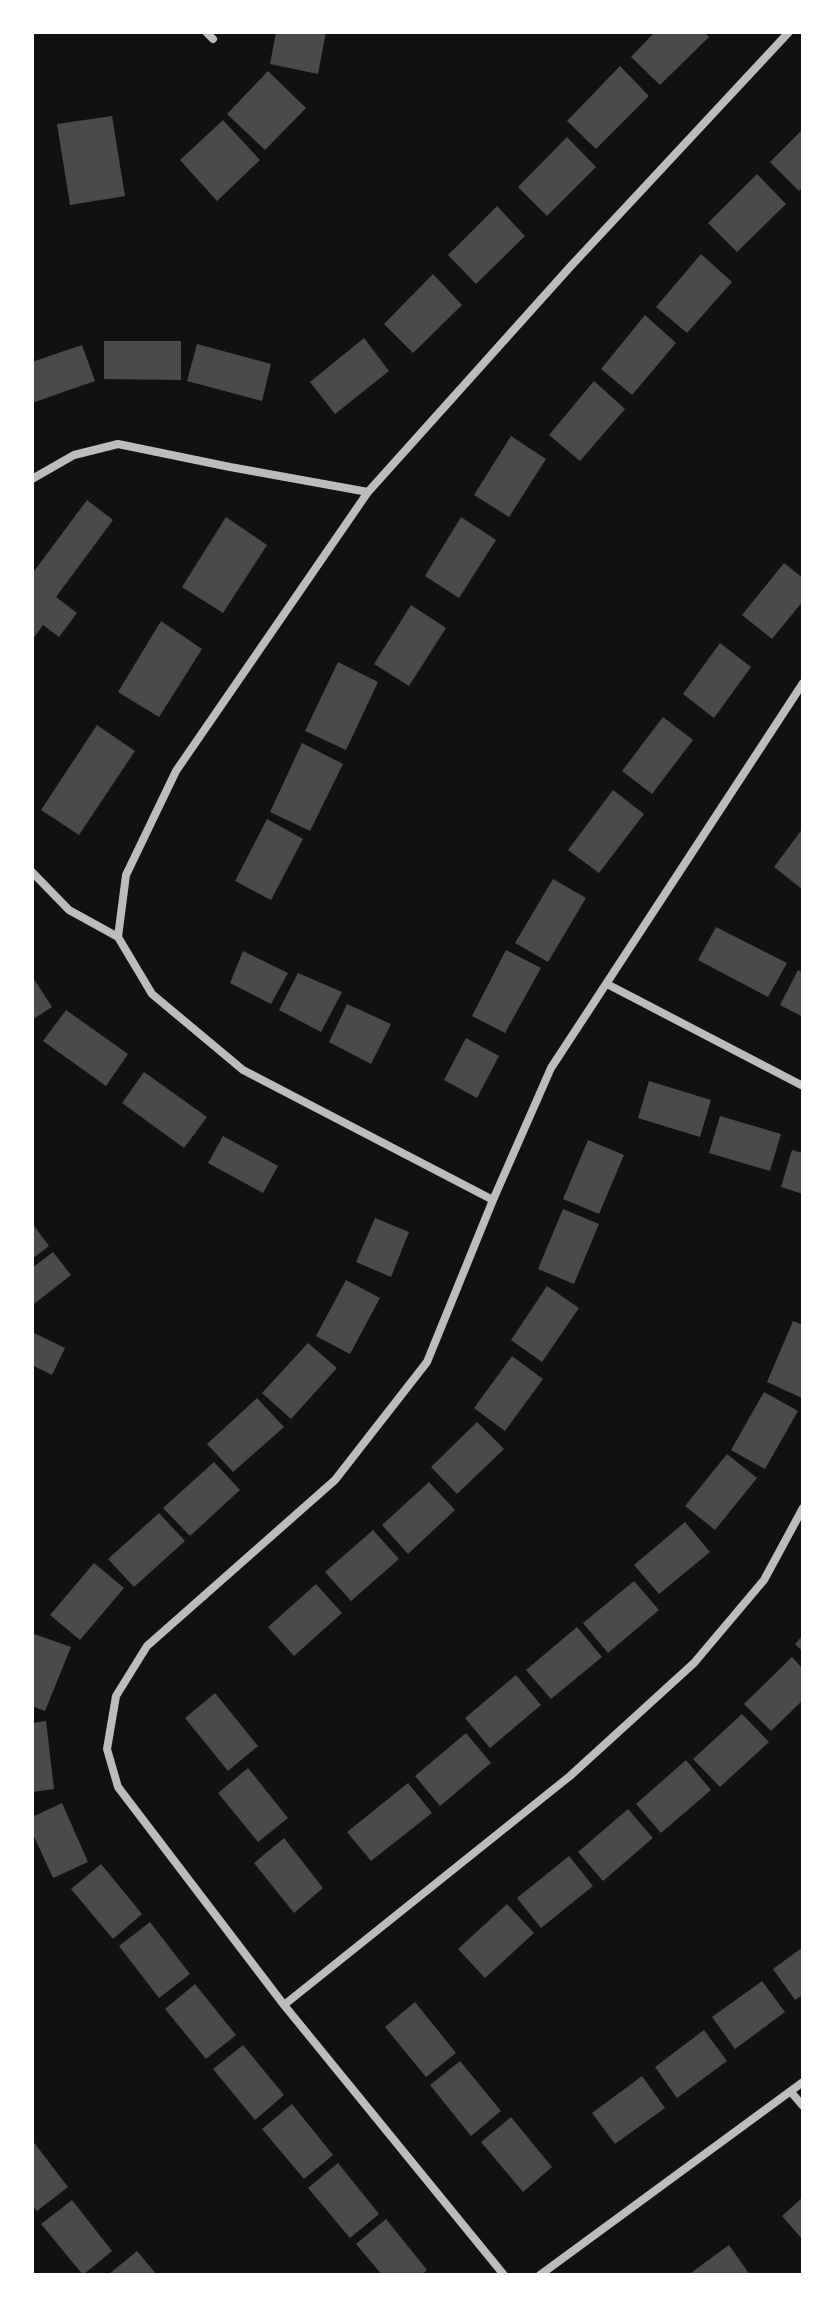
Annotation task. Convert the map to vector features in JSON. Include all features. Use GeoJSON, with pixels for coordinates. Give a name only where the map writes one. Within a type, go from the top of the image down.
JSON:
{"type":"FeatureCollection","features":[{"type":"Feature","properties":{"kind":"street"},"geometry":{"type":"LineString","coordinates":[[118,937],[126,875],[176,771],[368,492],[789,32]]}},
{"type":"Feature","properties":{"kind":"street"},"geometry":{"type":"LineString","coordinates":[[32,479],[74,455],[118,444],[368,492]]}},
{"type":"Feature","properties":{"kind":"street"},"geometry":{"type":"LineString","coordinates":[[504,2275],[284,2005],[118,1787],[107,1749],[116,1696],[147,1646],[335,1480],[427,1362],[551,1068],[803,683]]}},
{"type":"Feature","properties":{"kind":"street"},"geometry":{"type":"LineString","coordinates":[[32,872],[69,910],[118,937],[152,994],[243,1070],[493,1200]]}},
{"type":"Feature","properties":{"kind":"street"},"geometry":{"type":"LineString","coordinates":[[607,984],[803,1086]]}},
{"type":"Feature","properties":{"kind":"street"},"geometry":{"type":"LineString","coordinates":[[284,2005],[570,1776],[694,1663],[764,1580],[803,1508]]}},
{"type":"Feature","properties":{"kind":"street"},"geometry":{"type":"LineString","coordinates":[[540,2275],[803,2082]]}},
{"type":"Feature","properties":{"kind":"street"},"geometry":{"type":"LineString","coordinates":[[791,2092],[803,2106]]}},
{"type":"Feature","properties":{"kind":"building"},"geometry":{"type":"Polygon","coordinates":[[[276,32],[326,32],[318,74],[270,64],[276,32]]]}},
{"type":"Feature","properties":{"kind":"building"},"geometry":{"type":"Polygon","coordinates":[[[655,32],[704,32],[709,37],[660,85],[631,57],[655,32]]]}},
{"type":"Feature","properties":{"kind":"building"},"geometry":{"type":"Polygon","coordinates":[[[620,66],[649,96],[596,149],[567,121],[620,66]]]}},
{"type":"Feature","properties":{"kind":"building"},"geometry":{"type":"Polygon","coordinates":[[[268,71],[306,108],[265,150],[227,114],[268,71]]]}},
{"type":"Feature","properties":{"kind":"building"},"geometry":{"type":"Polygon","coordinates":[[[112,116],[125,196],[70,205],[57,124],[112,116]]]}},
{"type":"Feature","properties":{"kind":"building"},"geometry":{"type":"Polygon","coordinates":[[[223,120],[260,160],[217,201],[180,160],[223,120]]]}},
{"type":"Feature","properties":{"kind":"building"},"geometry":{"type":"Polygon","coordinates":[[[803,129],[803,187],[799,191],[770,162],[803,129]]]}},
{"type":"Feature","properties":{"kind":"building"},"geometry":{"type":"Polygon","coordinates":[[[567,137],[596,167],[547,216],[518,187],[567,137]]]}},
{"type":"Feature","properties":{"kind":"building"},"geometry":{"type":"Polygon","coordinates":[[[757,174],[786,204],[737,252],[708,223],[757,174]]]}},
{"type":"Feature","properties":{"kind":"building"},"geometry":{"type":"Polygon","coordinates":[[[497,206],[525,236],[476,284],[448,255],[497,206]]]}},
{"type":"Feature","properties":{"kind":"building"},"geometry":{"type":"Polygon","coordinates":[[[701,254],[732,282],[687,333],[656,307],[701,254]]]}},
{"type":"Feature","properties":{"kind":"building"},"geometry":{"type":"Polygon","coordinates":[[[433,274],[462,305],[413,353],[384,324],[433,274]]]}},
{"type":"Feature","properties":{"kind":"building"},"geometry":{"type":"Polygon","coordinates":[[[645,315],[676,343],[632,395],[601,369],[645,315]]]}},
{"type":"Feature","properties":{"kind":"building"},"geometry":{"type":"Polygon","coordinates":[[[364,338],[389,371],[335,414],[310,382],[364,338]]]}},
{"type":"Feature","properties":{"kind":"building"},"geometry":{"type":"Polygon","coordinates":[[[104,341],[181,341],[181,380],[104,379],[104,341]]]}},
{"type":"Feature","properties":{"kind":"building"},"geometry":{"type":"Polygon","coordinates":[[[197,344],[271,364],[262,401],[187,381],[197,344]]]}},
{"type":"Feature","properties":{"kind":"building"},"geometry":{"type":"Polygon","coordinates":[[[82,345],[95,381],[32,403],[32,362],[82,345]]]}},
{"type":"Feature","properties":{"kind":"building"},"geometry":{"type":"Polygon","coordinates":[[[594,381],[625,409],[580,461],[549,435],[594,381]]]}},
{"type":"Feature","properties":{"kind":"building"},"geometry":{"type":"Polygon","coordinates":[[[511,436],[546,459],[509,517],[474,495],[511,436]]]}},
{"type":"Feature","properties":{"kind":"building"},"geometry":{"type":"Polygon","coordinates":[[[87,500],[113,520],[56,597],[77,613],[59,637],[43,625],[32,640],[32,574],[87,500]]]}},
{"type":"Feature","properties":{"kind":"building"},"geometry":{"type":"Polygon","coordinates":[[[226,517],[267,545],[223,613],[182,587],[226,517]]]}},
{"type":"Feature","properties":{"kind":"building"},"geometry":{"type":"Polygon","coordinates":[[[461,517],[496,540],[459,598],[425,576],[461,517]]]}},
{"type":"Feature","properties":{"kind":"building"},"geometry":{"type":"Polygon","coordinates":[[[784,563],[803,578],[803,601],[772,639],[742,615],[784,563]]]}},
{"type":"Feature","properties":{"kind":"building"},"geometry":{"type":"Polygon","coordinates":[[[411,605],[446,628],[409,686],[374,664],[411,605]]]}},
{"type":"Feature","properties":{"kind":"building"},"geometry":{"type":"Polygon","coordinates":[[[161,621],[202,649],[159,717],[118,692],[161,621]]]}},
{"type":"Feature","properties":{"kind":"building"},"geometry":{"type":"Polygon","coordinates":[[[720,643],[751,667],[714,718],[683,694],[720,643]]]}},
{"type":"Feature","properties":{"kind":"building"},"geometry":{"type":"Polygon","coordinates":[[[338,662],[378,682],[346,750],[305,731],[338,662]]]}},
{"type":"Feature","properties":{"kind":"building"},"geometry":{"type":"Polygon","coordinates":[[[663,717],[693,740],[652,794],[622,771],[663,717]]]}},
{"type":"Feature","properties":{"kind":"building"},"geometry":{"type":"Polygon","coordinates":[[[97,725],[135,751],[79,835],[41,810],[97,725]]]}},
{"type":"Feature","properties":{"kind":"building"},"geometry":{"type":"Polygon","coordinates":[[[302,743],[343,764],[310,831],[270,812],[302,743]]]}},
{"type":"Feature","properties":{"kind":"building"},"geometry":{"type":"Polygon","coordinates":[[[613,790],[644,814],[599,873],[568,850],[613,790]]]}},
{"type":"Feature","properties":{"kind":"building"},"geometry":{"type":"Polygon","coordinates":[[[267,819],[303,839],[271,900],[235,881],[267,819]]]}},
{"type":"Feature","properties":{"kind":"building"},"geometry":{"type":"Polygon","coordinates":[[[803,828],[803,890],[774,867],[803,828]]]}},
{"type":"Feature","properties":{"kind":"building"},"geometry":{"type":"Polygon","coordinates":[[[553,879],[586,898],[548,962],[515,943],[553,879]]]}},
{"type":"Feature","properties":{"kind":"building"},"geometry":{"type":"Polygon","coordinates":[[[716,927],[787,963],[768,997],[698,960],[716,927]]]}},
{"type":"Feature","properties":{"kind":"building"},"geometry":{"type":"Polygon","coordinates":[[[506,950],[541,968],[505,1033],[472,1016],[506,950]]]}},
{"type":"Feature","properties":{"kind":"building"},"geometry":{"type":"Polygon","coordinates":[[[243,951],[288,973],[271,1004],[230,983],[243,951]]]}},
{"type":"Feature","properties":{"kind":"building"},"geometry":{"type":"Polygon","coordinates":[[[798,970],[803,973],[803,1017],[780,1005],[798,970]]]}},
{"type":"Feature","properties":{"kind":"building"},"geometry":{"type":"Polygon","coordinates":[[[298,973],[342,992],[321,1032],[279,1010],[298,973]]]}},
{"type":"Feature","properties":{"kind":"building"},"geometry":{"type":"Polygon","coordinates":[[[32,976],[52,1007],[32,1020],[32,976]]]}},
{"type":"Feature","properties":{"kind":"building"},"geometry":{"type":"Polygon","coordinates":[[[347,1004],[391,1024],[371,1064],[329,1042],[347,1004]]]}},
{"type":"Feature","properties":{"kind":"building"},"geometry":{"type":"Polygon","coordinates":[[[66,1010],[128,1054],[106,1086],[43,1041],[66,1010]]]}},
{"type":"Feature","properties":{"kind":"building"},"geometry":{"type":"Polygon","coordinates":[[[466,1038],[499,1056],[477,1098],[444,1080],[466,1038]]]}},
{"type":"Feature","properties":{"kind":"building"},"geometry":{"type":"Polygon","coordinates":[[[144,1072],[207,1117],[184,1148],[122,1103],[144,1072]]]}},
{"type":"Feature","properties":{"kind":"building"},"geometry":{"type":"Polygon","coordinates":[[[649,1081],[711,1100],[700,1137],[638,1118],[649,1081]]]}},
{"type":"Feature","properties":{"kind":"building"},"geometry":{"type":"Polygon","coordinates":[[[720,1116],[781,1134],[770,1171],[709,1153],[720,1116]]]}},
{"type":"Feature","properties":{"kind":"building"},"geometry":{"type":"Polygon","coordinates":[[[223,1136],[278,1166],[263,1193],[208,1163],[223,1136]]]}},
{"type":"Feature","properties":{"kind":"building"},"geometry":{"type":"Polygon","coordinates":[[[588,1140],[624,1155],[599,1214],[563,1199],[588,1140]]]}},
{"type":"Feature","properties":{"kind":"building"},"geometry":{"type":"Polygon","coordinates":[[[792,1150],[803,1153],[803,1194],[781,1187],[792,1150]]]}},
{"type":"Feature","properties":{"kind":"building"},"geometry":{"type":"Polygon","coordinates":[[[563,1209],[599,1224],[574,1284],[538,1269],[563,1209]]]}},
{"type":"Feature","properties":{"kind":"building"},"geometry":{"type":"Polygon","coordinates":[[[375,1218],[409,1232],[391,1277],[356,1262],[375,1218]]]}},
{"type":"Feature","properties":{"kind":"building"},"geometry":{"type":"Polygon","coordinates":[[[32,1223],[49,1246],[32,1259],[32,1223]]]}},
{"type":"Feature","properties":{"kind":"building"},"geometry":{"type":"Polygon","coordinates":[[[53,1252],[71,1275],[34,1304],[32,1268],[53,1252]]]}},
{"type":"Feature","properties":{"kind":"building"},"geometry":{"type":"Polygon","coordinates":[[[346,1280],[380,1298],[350,1354],[316,1336],[346,1280]]]}},
{"type":"Feature","properties":{"kind":"building"},"geometry":{"type":"Polygon","coordinates":[[[547,1286],[579,1308],[542,1362],[511,1340],[547,1286]]]}},
{"type":"Feature","properties":{"kind":"building"},"geometry":{"type":"Polygon","coordinates":[[[793,1321],[803,1325],[802,1398],[767,1382],[793,1321]]]}},
{"type":"Feature","properties":{"kind":"building"},"geometry":{"type":"Polygon","coordinates":[[[32,1332],[65,1348],[52,1375],[32,1365],[32,1332]]]}},
{"type":"Feature","properties":{"kind":"building"},"geometry":{"type":"Polygon","coordinates":[[[308,1343],[337,1368],[291,1419],[262,1393],[308,1343]]]}},
{"type":"Feature","properties":{"kind":"building"},"geometry":{"type":"Polygon","coordinates":[[[512,1356],[543,1379],[505,1431],[474,1408],[512,1356]]]}},
{"type":"Feature","properties":{"kind":"building"},"geometry":{"type":"Polygon","coordinates":[[[764,1392],[798,1411],[765,1469],[731,1450],[764,1392]]]}},
{"type":"Feature","properties":{"kind":"building"},"geometry":{"type":"Polygon","coordinates":[[[257,1398],[284,1427],[233,1472],[207,1444],[257,1398]]]}},
{"type":"Feature","properties":{"kind":"building"},"geometry":{"type":"Polygon","coordinates":[[[477,1422],[504,1449],[457,1494],[431,1467],[477,1422]]]}},
{"type":"Feature","properties":{"kind":"building"},"geometry":{"type":"Polygon","coordinates":[[[727,1454],[757,1478],[715,1530],[685,1506],[727,1454]]]}},
{"type":"Feature","properties":{"kind":"building"},"geometry":{"type":"Polygon","coordinates":[[[214,1462],[240,1490],[190,1536],[163,1508],[214,1462]]]}},
{"type":"Feature","properties":{"kind":"building"},"geometry":{"type":"Polygon","coordinates":[[[429,1482],[455,1510],[408,1554],[382,1525],[429,1482]]]}},
{"type":"Feature","properties":{"kind":"building"},"geometry":{"type":"Polygon","coordinates":[[[159,1513],[185,1541],[134,1587],[108,1559],[159,1513]]]}},
{"type":"Feature","properties":{"kind":"building"},"geometry":{"type":"Polygon","coordinates":[[[685,1522],[710,1552],[659,1594],[634,1565],[685,1522]]]}},
{"type":"Feature","properties":{"kind":"building"},"geometry":{"type":"Polygon","coordinates":[[[373,1530],[399,1559],[351,1601],[325,1572],[373,1530]]]}},
{"type":"Feature","properties":{"kind":"building"},"geometry":{"type":"Polygon","coordinates":[[[94,1563],[124,1588],[80,1640],[50,1615],[94,1563]]]}},
{"type":"Feature","properties":{"kind":"building"},"geometry":{"type":"Polygon","coordinates":[[[634,1581],[659,1610],[608,1653],[583,1623],[634,1581]]]}},
{"type":"Feature","properties":{"kind":"building"},"geometry":{"type":"Polygon","coordinates":[[[316,1584],[342,1613],[294,1656],[268,1627],[316,1584]]]}},
{"type":"Feature","properties":{"kind":"building"},"geometry":{"type":"Polygon","coordinates":[[[577,1627],[602,1657],[551,1699],[526,1670],[577,1627]]]}},
{"type":"Feature","properties":{"kind":"building"},"geometry":{"type":"Polygon","coordinates":[[[34,1634],[71,1647],[45,1711],[32,1706],[34,1634]]]}},
{"type":"Feature","properties":{"kind":"building"},"geometry":{"type":"Polygon","coordinates":[[[803,1635],[803,1652],[795,1644],[803,1635]]]}},
{"type":"Feature","properties":{"kind":"building"},"geometry":{"type":"Polygon","coordinates":[[[792,1657],[803,1669],[803,1700],[771,1731],[744,1704],[792,1657]]]}},
{"type":"Feature","properties":{"kind":"building"},"geometry":{"type":"Polygon","coordinates":[[[516,1675],[541,1705],[490,1748],[465,1718],[516,1675]]]}},
{"type":"Feature","properties":{"kind":"building"},"geometry":{"type":"Polygon","coordinates":[[[215,1693],[258,1746],[228,1771],[185,1718],[215,1693]]]}},
{"type":"Feature","properties":{"kind":"building"},"geometry":{"type":"Polygon","coordinates":[[[742,1714],[769,1742],[720,1787],[693,1759],[742,1714]]]}},
{"type":"Feature","properties":{"kind":"building"},"geometry":{"type":"Polygon","coordinates":[[[46,1721],[54,1789],[32,1792],[32,1723],[46,1721]]]}},
{"type":"Feature","properties":{"kind":"building"},"geometry":{"type":"Polygon","coordinates":[[[466,1733],[491,1763],[440,1806],[415,1776],[466,1733]]]}},
{"type":"Feature","properties":{"kind":"building"},"geometry":{"type":"Polygon","coordinates":[[[686,1760],[711,1790],[661,1833],[636,1804],[686,1760]]]}},
{"type":"Feature","properties":{"kind":"building"},"geometry":{"type":"Polygon","coordinates":[[[248,1768],[288,1818],[258,1842],[218,1793],[248,1768]]]}},
{"type":"Feature","properties":{"kind":"building"},"geometry":{"type":"Polygon","coordinates":[[[408,1783],[432,1813],[371,1861],[347,1832],[408,1783]]]}},
{"type":"Feature","properties":{"kind":"building"},"geometry":{"type":"Polygon","coordinates":[[[62,1803],[88,1862],[53,1878],[32,1832],[32,1817],[62,1803]]]}},
{"type":"Feature","properties":{"kind":"building"},"geometry":{"type":"Polygon","coordinates":[[[628,1809],[653,1838],[603,1881],[578,1852],[628,1809]]]}},
{"type":"Feature","properties":{"kind":"building"},"geometry":{"type":"Polygon","coordinates":[[[284,1838],[323,1888],[294,1913],[254,1863],[284,1838]]]}},
{"type":"Feature","properties":{"kind":"building"},"geometry":{"type":"Polygon","coordinates":[[[569,1856],[593,1886],[541,1928],[517,1898],[569,1856]]]}},
{"type":"Feature","properties":{"kind":"building"},"geometry":{"type":"Polygon","coordinates":[[[101,1864],[142,1914],[113,1939],[71,1889],[101,1864]]]}},
{"type":"Feature","properties":{"kind":"building"},"geometry":{"type":"Polygon","coordinates":[[[507,1904],[534,1933],[485,1978],[458,1949],[507,1904]]]}},
{"type":"Feature","properties":{"kind":"building"},"geometry":{"type":"Polygon","coordinates":[[[150,1922],[190,1974],[159,1998],[119,1946],[150,1922]]]}},
{"type":"Feature","properties":{"kind":"building"},"geometry":{"type":"Polygon","coordinates":[[[803,1947],[803,1995],[795,2000],[773,1969],[803,1947]]]}},
{"type":"Feature","properties":{"kind":"building"},"geometry":{"type":"Polygon","coordinates":[[[762,1981],[785,2012],[735,2049],[712,2017],[762,1981]]]}},
{"type":"Feature","properties":{"kind":"building"},"geometry":{"type":"Polygon","coordinates":[[[195,1984],[236,2035],[206,2059],[165,2009],[195,1984]]]}},
{"type":"Feature","properties":{"kind":"building"},"geometry":{"type":"Polygon","coordinates":[[[415,2002],[456,2053],[426,2077],[385,2027],[415,2002]]]}},
{"type":"Feature","properties":{"kind":"building"},"geometry":{"type":"Polygon","coordinates":[[[704,2030],[727,2061],[677,2098],[655,2067],[704,2030]]]}},
{"type":"Feature","properties":{"kind":"building"},"geometry":{"type":"Polygon","coordinates":[[[243,2045],[284,2095],[255,2120],[213,2069],[243,2045]]]}},
{"type":"Feature","properties":{"kind":"building"},"geometry":{"type":"Polygon","coordinates":[[[460,2061],[501,2111],[471,2136],[430,2085],[460,2061]]]}},
{"type":"Feature","properties":{"kind":"building"},"geometry":{"type":"Polygon","coordinates":[[[642,2076],[665,2108],[615,2144],[592,2113],[642,2076]]]}},
{"type":"Feature","properties":{"kind":"building"},"geometry":{"type":"Polygon","coordinates":[[[292,2104],[333,2155],[304,2179],[262,2129],[292,2104]]]}},
{"type":"Feature","properties":{"kind":"building"},"geometry":{"type":"Polygon","coordinates":[[[511,2117],[552,2167],[523,2192],[481,2142],[511,2117]]]}},
{"type":"Feature","properties":{"kind":"building"},"geometry":{"type":"Polygon","coordinates":[[[32,2140],[68,2187],[37,2211],[32,2204],[32,2140]]]}},
{"type":"Feature","properties":{"kind":"building"},"geometry":{"type":"Polygon","coordinates":[[[338,2163],[379,2214],[350,2238],[308,2188],[338,2163]]]}},
{"type":"Feature","properties":{"kind":"building"},"geometry":{"type":"Polygon","coordinates":[[[803,2197],[803,2240],[782,2216],[803,2197]]]}},
{"type":"Feature","properties":{"kind":"building"},"geometry":{"type":"Polygon","coordinates":[[[72,2200],[112,2251],[83,2275],[41,2224],[72,2200]]]}},
{"type":"Feature","properties":{"kind":"building"},"geometry":{"type":"Polygon","coordinates":[[[386,2219],[427,2270],[421,2275],[382,2275],[356,2244],[386,2219]]]}},
{"type":"Feature","properties":{"kind":"building"},"geometry":{"type":"Polygon","coordinates":[[[729,2245],[750,2275],[688,2275],[703,2264],[729,2245]]]}},
{"type":"Feature","properties":{"kind":"building"},"geometry":{"type":"Polygon","coordinates":[[[137,2251],[157,2275],[108,2275],[137,2251]]]}}]}
